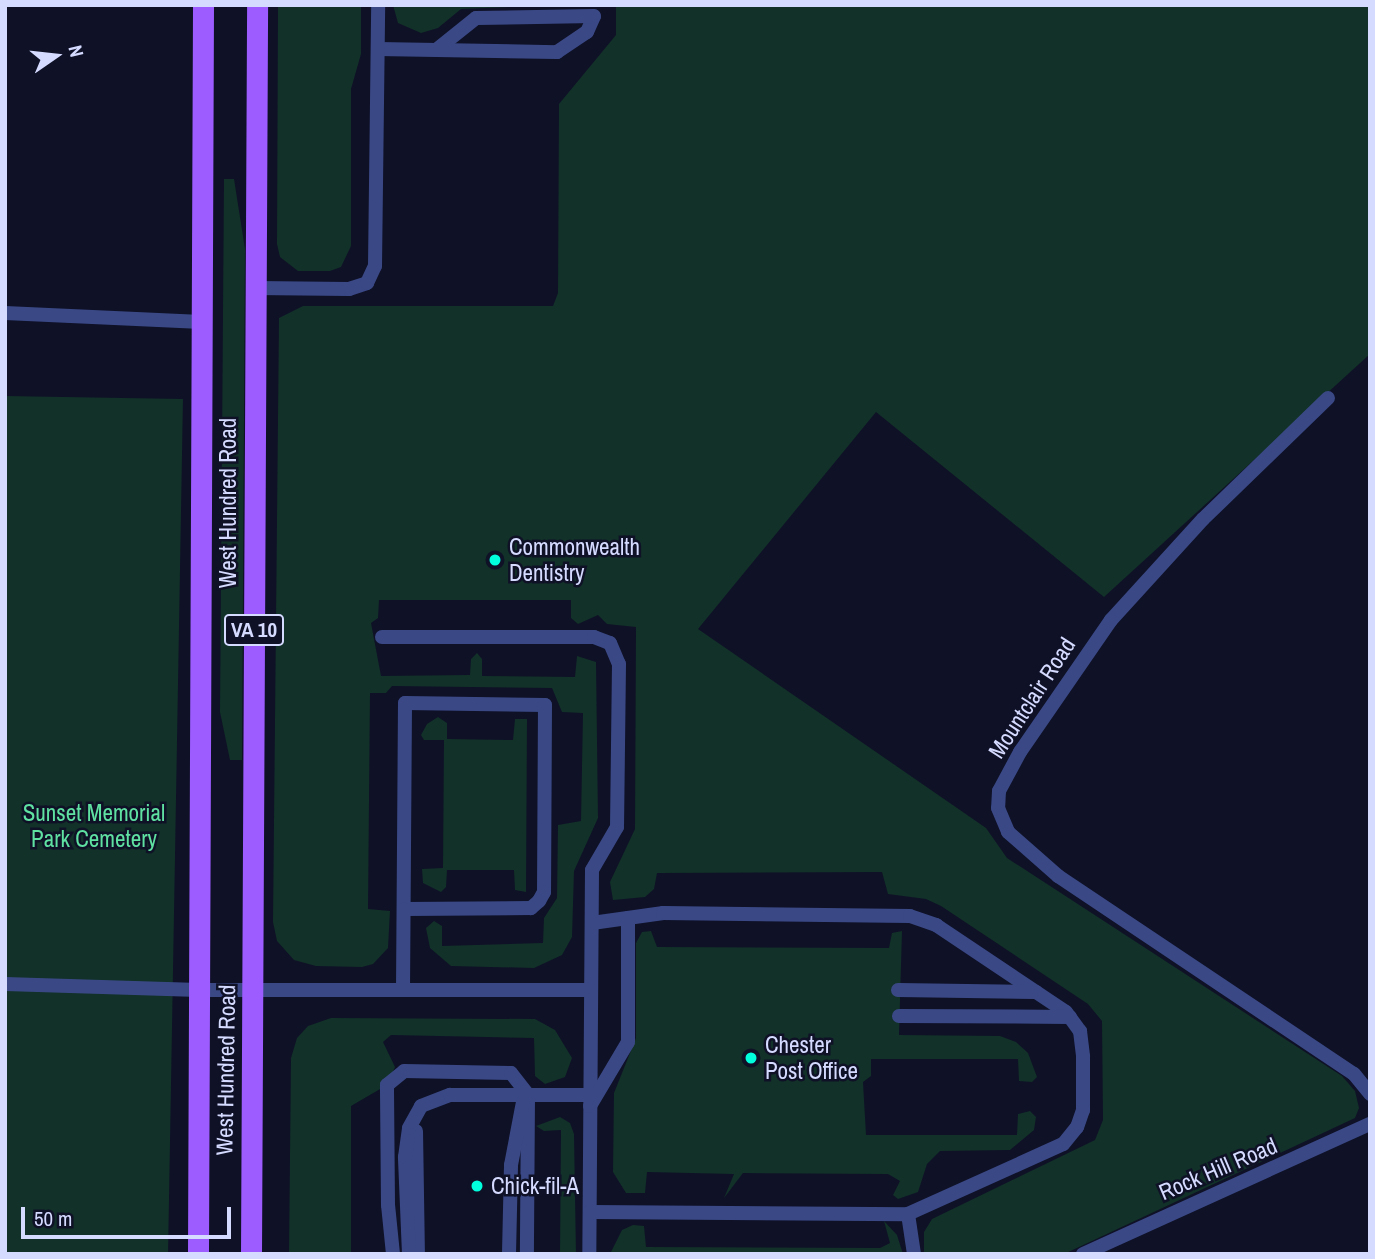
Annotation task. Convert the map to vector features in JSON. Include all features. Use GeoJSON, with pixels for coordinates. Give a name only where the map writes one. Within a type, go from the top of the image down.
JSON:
{"type":"FeatureCollection","features":[{"type":"Feature","properties":{"kind":"main road","name":"West Hundred Road"},"geometry":{"type":"LineString","coordinates":[[198,1254],[203,5]]}},
{"type":"Feature","properties":{"kind":"main road","name":"West Hundred Road"},"geometry":{"type":"LineString","coordinates":[[251,1254],[257,5]]}},
{"type":"Feature","properties":{"kind":"street"},"geometry":{"type":"LineString","coordinates":[[255,288],[349,289],[369,279],[375,267],[378,5]]}},
{"type":"Feature","properties":{"kind":"street"},"geometry":{"type":"LineString","coordinates":[[378,49],[436,50],[557,52],[587,32],[594,16],[476,18],[436,50]]}},
{"type":"Feature","properties":{"kind":"street"},"geometry":{"type":"LineString","coordinates":[[5,313],[202,322]]}},
{"type":"Feature","properties":{"kind":"street","name":"Mountclair Road"},"geometry":{"type":"LineString","coordinates":[[1328,398],[1203,519],[1111,620],[1020,752],[999,791],[998,808],[1008,832],[1058,876],[1354,1074],[1370,1094]]}},
{"type":"Feature","properties":{"kind":"street"},"geometry":{"type":"LineString","coordinates":[[382,637],[594,638],[610,643],[619,664],[617,827],[592,870],[589,1254]]}},
{"type":"Feature","properties":{"kind":"street"},"geometry":{"type":"LineString","coordinates":[[403,990],[405,703],[545,705],[544,892],[540,901],[531,908],[405,909]]}},
{"type":"Feature","properties":{"kind":"street"},"geometry":{"type":"LineString","coordinates":[[590,1212],[908,1214],[1063,1144],[1083,1110],[1080,1031],[1070,1017],[936,925],[910,916],[663,914],[592,923]]}},
{"type":"Feature","properties":{"kind":"street"},"geometry":{"type":"LineString","coordinates":[[590,1101],[628,1042],[628,918]]}},
{"type":"Feature","properties":{"kind":"street"},"geometry":{"type":"LineString","coordinates":[[5,984],[199,990],[591,990]]}},
{"type":"Feature","properties":{"kind":"street"},"geometry":{"type":"LineString","coordinates":[[898,990],[1036,992]]}},
{"type":"Feature","properties":{"kind":"street"},"geometry":{"type":"LineString","coordinates":[[899,1016],[1070,1017]]}},
{"type":"Feature","properties":{"kind":"street"},"geometry":{"type":"LineString","coordinates":[[393,1254],[388,1205],[387,1085],[404,1071],[511,1073],[528,1095],[527,1254]]}},
{"type":"Feature","properties":{"kind":"street"},"geometry":{"type":"LineString","coordinates":[[409,1254],[405,1157],[408,1128],[421,1106],[450,1095],[528,1095],[590,1101]]}},
{"type":"Feature","properties":{"kind":"street"},"geometry":{"type":"LineString","coordinates":[[509,1254],[514,1131],[528,1095]]}},
{"type":"Feature","properties":{"kind":"street"},"geometry":{"type":"LineString","coordinates":[[418,1112],[418,1254]]}},
{"type":"Feature","properties":{"kind":"street","name":"Rock Hill Road"},"geometry":{"type":"LineString","coordinates":[[1083,1254],[1370,1124]]}},
{"type":"Feature","properties":{"kind":"street"},"geometry":{"type":"LineString","coordinates":[[908,1214],[915,1254]]}},
{"type":"Feature","properties":{"kind":"green space"},"geometry":{"type":"Polygon","coordinates":[[[278,5],[361,5],[361,54],[351,89],[351,246],[341,267],[330,271],[298,271],[280,257],[277,244],[278,5]]]}},
{"type":"Feature","properties":{"kind":"green space"},"geometry":{"type":"Polygon","coordinates":[[[393,5],[558,5],[461,9],[438,28],[421,33],[398,23],[393,5]]]}},
{"type":"Feature","properties":{"kind":"green space"},"geometry":{"type":"Polygon","coordinates":[[[616,5],[1370,5],[1370,354],[1104,597],[876,412],[698,629],[986,828],[1007,858],[1342,1076],[1355,1091],[1359,1108],[1355,1118],[1064,1254],[924,1254],[924,1232],[932,1219],[1095,1140],[1103,1120],[1102,1021],[1088,1004],[941,906],[926,899],[888,894],[882,872],[657,873],[654,889],[645,897],[613,900],[610,882],[635,829],[636,627],[607,624],[598,615],[578,624],[571,618],[571,600],[379,600],[378,618],[371,623],[381,676],[470,675],[471,659],[477,653],[482,659],[482,676],[575,677],[577,656],[596,662],[598,818],[574,871],[572,937],[562,955],[534,968],[451,966],[430,948],[426,928],[434,921],[442,926],[442,946],[543,943],[544,918],[557,898],[558,825],[581,821],[583,713],[562,712],[552,688],[392,686],[386,693],[370,693],[368,909],[390,911],[388,948],[373,964],[362,967],[316,966],[294,960],[277,941],[273,922],[279,318],[303,306],[553,306],[558,293],[559,104],[616,35],[616,5]]]}},
{"type":"Feature","properties":{"kind":"green space"},"geometry":{"type":"Polygon","coordinates":[[[224,179],[234,179],[245,249],[242,760],[230,760],[220,712],[224,179]]]}},
{"type":"Feature","properties":{"kind":"green space","name":"Sunset Memorial Park Cemetery"},"geometry":{"type":"Polygon","coordinates":[[[5,396],[183,399],[168,1254],[5,1254],[5,396]]]}},
{"type":"Feature","properties":{"kind":"green space"},"geometry":{"type":"Polygon","coordinates":[[[438,717],[447,723],[447,739],[513,740],[515,719],[527,719],[526,892],[515,890],[514,870],[447,870],[446,887],[441,892],[423,883],[422,869],[443,868],[444,740],[424,740],[421,735],[427,724],[438,717]]]}},
{"type":"Feature","properties":{"kind":"green space","name":"Chester Post Office"},"geometry":{"type":"Polygon","coordinates":[[[651,931],[657,947],[889,948],[892,933],[902,931],[899,1035],[1000,1036],[1016,1042],[1028,1053],[1037,1077],[1032,1082],[1019,1081],[1018,1059],[871,1059],[871,1076],[863,1082],[866,1135],[1017,1135],[1018,1114],[1030,1111],[1036,1117],[1034,1130],[1010,1150],[940,1151],[927,1164],[918,1192],[898,1199],[893,1195],[900,1181],[888,1174],[743,1173],[724,1198],[734,1174],[647,1172],[645,1193],[626,1193],[613,1172],[614,1093],[636,1038],[636,943],[642,932],[651,931]]]}},
{"type":"Feature","properties":{"kind":"green space"},"geometry":{"type":"Polygon","coordinates":[[[331,1018],[535,1019],[555,1030],[572,1058],[565,1077],[545,1084],[535,1076],[534,1038],[391,1035],[383,1042],[395,1067],[387,1085],[351,1106],[351,1254],[289,1254],[291,1058],[297,1038],[308,1026],[331,1018]]]}},
{"type":"Feature","properties":{"kind":"green space"},"geometry":{"type":"Polygon","coordinates":[[[560,1117],[570,1123],[574,1134],[576,1254],[560,1254],[561,1130],[544,1131],[536,1126],[560,1117]]]}},
{"type":"Feature","properties":{"kind":"green space"},"geometry":{"type":"Polygon","coordinates":[[[884,1221],[897,1235],[903,1254],[610,1254],[622,1230],[633,1225],[644,1226],[646,1247],[880,1248],[890,1243],[884,1221]]]}},
{"type":"Feature","properties":{"kind":"place","name":"Commonwealth Dentistry"},"geometry":{"type":"Point","coordinates":[495,560]}},
{"type":"Feature","properties":{"kind":"place","name":"Chester Post Office"},"geometry":{"type":"Point","coordinates":[751,1058]}},
{"type":"Feature","properties":{"kind":"place","name":"Chick-fil-A"},"geometry":{"type":"Point","coordinates":[477,1186]}}]}
